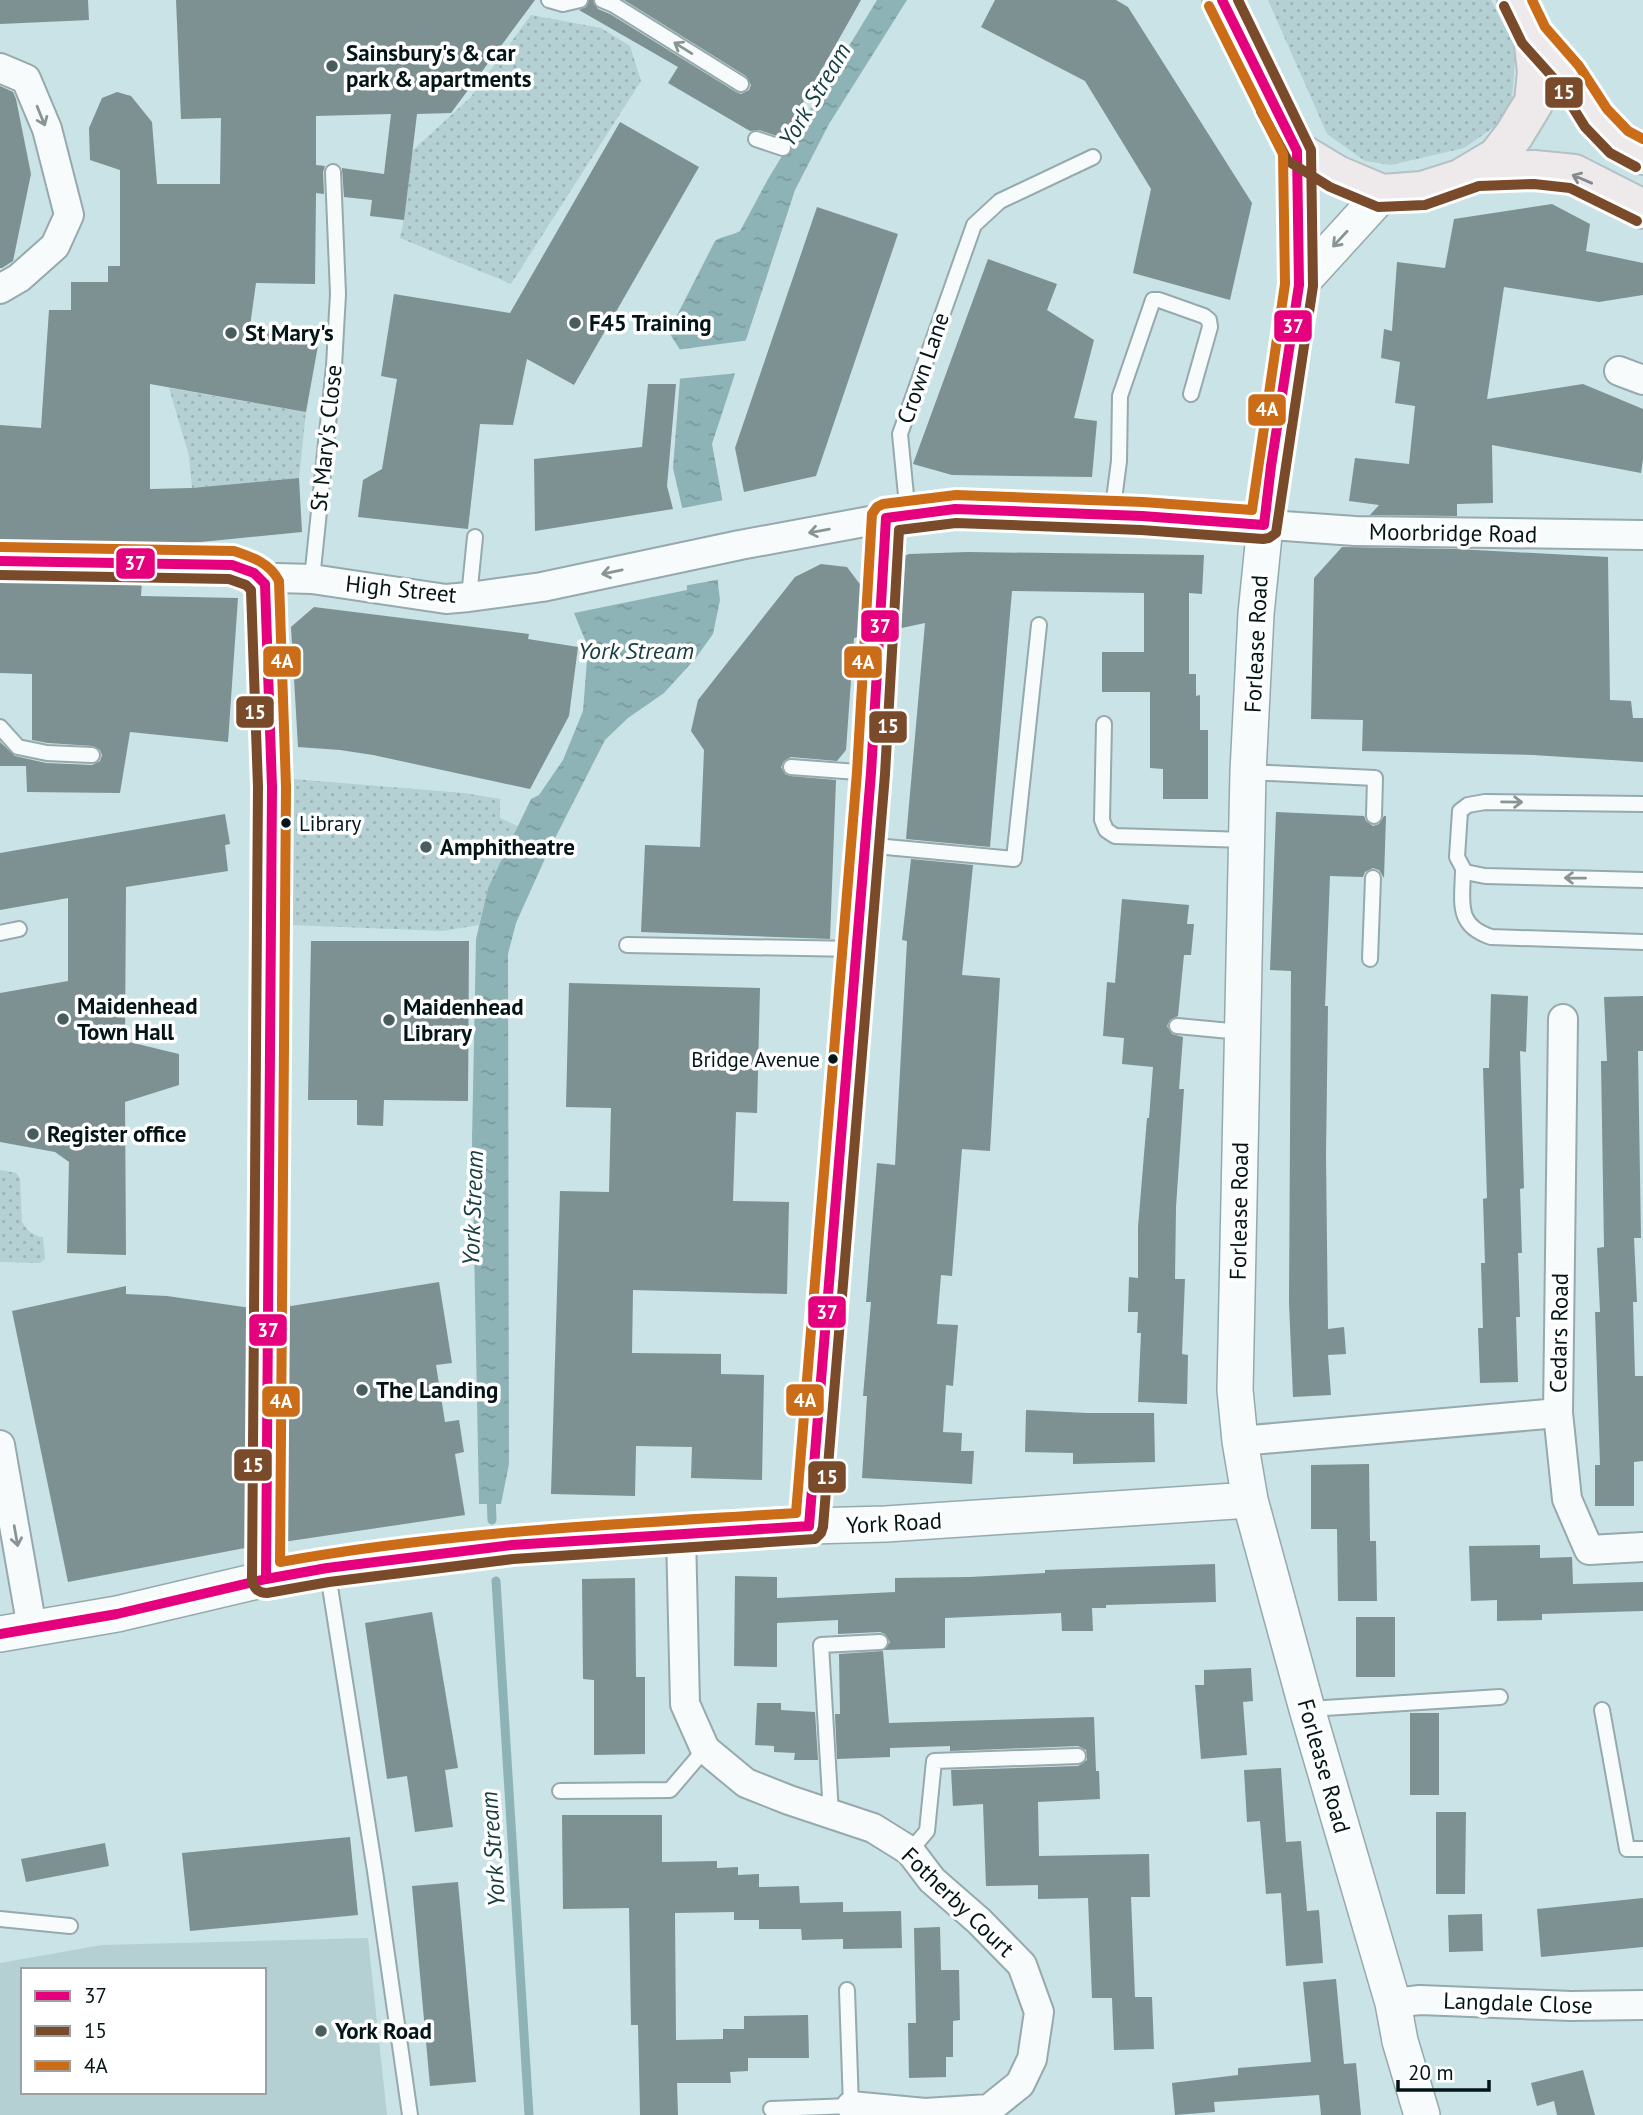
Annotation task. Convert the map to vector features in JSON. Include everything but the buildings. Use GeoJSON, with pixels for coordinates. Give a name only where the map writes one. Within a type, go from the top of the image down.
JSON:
{"type":"FeatureCollection","features":[{"type":"Feature","properties":{"kind":"main road"},"geometry":{"type":"LineString","coordinates":[[1222,0],[1297,151],[1337,175],[1382,194],[1422,191],[1460,179],[1476,172],[1497,157],[1534,102],[1537,72],[1533,35]]}},
{"type":"Feature","properties":{"kind":"main road"},"geometry":{"type":"LineString","coordinates":[[1517,0],[1533,35],[1568,74],[1596,118],[1619,142],[1643,155]]}},
{"type":"Feature","properties":{"kind":"main road"},"geometry":{"type":"LineString","coordinates":[[1476,172],[1534,170],[1574,174],[1643,209]]}},
{"type":"Feature","properties":{"kind":"street"},"geometry":{"type":"LineString","coordinates":[[0,68],[26,79],[47,129],[69,215],[55,246],[19,278],[0,289]]}},
{"type":"Feature","properties":{"kind":"street","name":"Forlease Road"},"geometry":{"type":"LineString","coordinates":[[1297,151],[1299,285],[1270,466],[1256,606],[1248,772],[1235,1390],[1250,1500],[1307,1709],[1393,2003],[1400,2040],[1422,2115]]}},
{"type":"Feature","properties":{"kind":"street"},"geometry":{"type":"LineString","coordinates":[[1299,285],[1382,194]]}},
{"type":"Feature","properties":{"kind":"street","name":"High Street"},"geometry":{"type":"LineString","coordinates":[[265,583],[277,578],[312,579],[446,599],[542,587],[724,549],[955,509],[1112,515]]}},
{"type":"Feature","properties":{"kind":"street","name":"Moorbridge Road"},"geometry":{"type":"LineString","coordinates":[[1112,515],[1355,531],[1643,535]]}},
{"type":"Feature","properties":{"kind":"street"},"geometry":{"type":"LineString","coordinates":[[809,1526],[871,773],[897,517]]}},
{"type":"Feature","properties":{"kind":"street"},"geometry":{"type":"LineString","coordinates":[[0,562],[232,565],[254,573],[265,583],[272,787],[266,1579]]}},
{"type":"Feature","properties":{"kind":"street","name":"Cedars Road"},"geometry":{"type":"LineString","coordinates":[[1240,1441],[1558,1413],[1563,1019]]}},
{"type":"Feature","properties":{"kind":"street"},"geometry":{"type":"LineString","coordinates":[[1558,1413],[1567,1499],[1589,1550],[1643,1548]]}},
{"type":"Feature","properties":{"kind":"street"},"geometry":{"type":"LineString","coordinates":[[0,1445],[16,1631]]}},
{"type":"Feature","properties":{"kind":"street","name":"York Road"},"geometry":{"type":"LineString","coordinates":[[16,1631],[117,1614],[266,1579],[327,1568],[512,1545],[1250,1500]]}},
{"type":"Feature","properties":{"kind":"street","name":"Fotherby Court"},"geometry":{"type":"LineString","coordinates":[[681,1535],[685,1704],[705,1749],[746,1783],[873,1828],[910,1851],[932,1880],[979,1921],[1022,1965],[1039,2012],[1032,2059],[1020,2084],[989,2109],[925,2114],[851,2106]]}},
{"type":"Feature","properties":{"kind":"street","name":"Langdale Close"},"geometry":{"type":"LineString","coordinates":[[1393,2003],[1420,2000],[1571,2006],[1643,2005]]}},
{"type":"Feature","properties":{"kind":"lane"},"geometry":{"type":"LineString","coordinates":[[549,0],[563,4],[580,0]]}},
{"type":"Feature","properties":{"kind":"lane"},"geometry":{"type":"LineString","coordinates":[[602,0],[741,83]]}},
{"type":"Feature","properties":{"kind":"lane"},"geometry":{"type":"LineString","coordinates":[[756,139],[783,148]]}},
{"type":"Feature","properties":{"kind":"lane","name":"Crown Lane"},"geometry":{"type":"LineString","coordinates":[[897,517],[900,434],[974,225],[1000,201],[1093,157]]}},
{"type":"Feature","properties":{"kind":"lane","name":"St Mary's Close"},"geometry":{"type":"LineString","coordinates":[[312,579],[334,366],[338,294],[333,172]]}},
{"type":"Feature","properties":{"kind":"lane"},"geometry":{"type":"LineString","coordinates":[[1112,515],[1118,461],[1120,396],[1153,300],[1209,320],[1210,327],[1191,394]]}},
{"type":"Feature","properties":{"kind":"lane"},"geometry":{"type":"LineString","coordinates":[[469,597],[475,537]]}},
{"type":"Feature","properties":{"kind":"lane"},"geometry":{"type":"LineString","coordinates":[[865,845],[1014,859],[1039,625]]}},
{"type":"Feature","properties":{"kind":"lane"},"geometry":{"type":"LineString","coordinates":[[1104,724],[1102,820],[1106,830],[1115,836],[1247,840]]}},
{"type":"Feature","properties":{"kind":"lane"},"geometry":{"type":"LineString","coordinates":[[0,727],[18,747],[47,753],[92,755]]}},
{"type":"Feature","properties":{"kind":"lane"},"geometry":{"type":"LineString","coordinates":[[791,767],[871,773]]}},
{"type":"Feature","properties":{"kind":"lane"},"geometry":{"type":"LineString","coordinates":[[1248,772],[1375,778],[1374,816]]}},
{"type":"Feature","properties":{"kind":"lane"},"geometry":{"type":"LineString","coordinates":[[1643,804],[1468,804],[1460,811],[1458,857],[1465,872],[1485,876],[1643,880]]}},
{"type":"Feature","properties":{"kind":"lane"},"geometry":{"type":"LineString","coordinates":[[1463,868],[1462,915],[1478,932],[1491,937],[1643,942]]}},
{"type":"Feature","properties":{"kind":"lane"},"geometry":{"type":"LineString","coordinates":[[1370,959],[1373,878]]}},
{"type":"Feature","properties":{"kind":"lane"},"geometry":{"type":"LineString","coordinates":[[0,933],[19,929]]}},
{"type":"Feature","properties":{"kind":"lane"},"geometry":{"type":"LineString","coordinates":[[626,945],[856,949]]}},
{"type":"Feature","properties":{"kind":"lane"},"geometry":{"type":"LineString","coordinates":[[1177,1026],[1243,1032]]}},
{"type":"Feature","properties":{"kind":"lane"},"geometry":{"type":"LineString","coordinates":[[327,1568],[373,1857],[410,2115]]}},
{"type":"Feature","properties":{"kind":"lane"},"geometry":{"type":"LineString","coordinates":[[831,1814],[821,1645],[880,1642]]}},
{"type":"Feature","properties":{"kind":"lane"},"geometry":{"type":"LineString","coordinates":[[1307,1709],[1500,1697]]}},
{"type":"Feature","properties":{"kind":"lane"},"geometry":{"type":"LineString","coordinates":[[1602,1710],[1627,1849],[1643,1849]]}},
{"type":"Feature","properties":{"kind":"lane"},"geometry":{"type":"LineString","coordinates":[[560,1791],[670,1790],[705,1749]]}},
{"type":"Feature","properties":{"kind":"lane"},"geometry":{"type":"LineString","coordinates":[[910,1851],[927,1831],[934,1761],[1078,1756]]}},
{"type":"Feature","properties":{"kind":"lane"},"geometry":{"type":"LineString","coordinates":[[0,1919],[70,1926]]}},
{"type":"Feature","properties":{"kind":"lane"},"geometry":{"type":"LineString","coordinates":[[771,2109],[851,2106],[847,1990]]}},
{"type":"Feature","properties":{"kind":"shaded area"},"geometry":{"type":"Polygon","coordinates":[[[1268,0],[1491,0],[1516,49],[1511,107],[1497,125],[1464,148],[1391,165],[1365,161],[1327,134],[1268,0]]]}},
{"type":"Feature","properties":{"kind":"shaded area"},"geometry":{"type":"Polygon","coordinates":[[[531,15],[601,28],[630,46],[641,81],[511,284],[400,238],[412,151],[470,98],[531,15]]]}},
{"type":"Feature","properties":{"kind":"shaded area"},"geometry":{"type":"Polygon","coordinates":[[[169,388],[306,412],[299,478],[192,488],[189,456],[169,388]]]}},
{"type":"Feature","properties":{"kind":"shaded area"},"geometry":{"type":"Polygon","coordinates":[[[293,779],[464,793],[500,799],[500,818],[518,826],[488,888],[479,925],[443,931],[291,925],[293,779]]]}},
{"type":"Feature","properties":{"kind":"shaded area"},"geometry":{"type":"Polygon","coordinates":[[[0,1170],[16,1173],[20,1178],[22,1222],[31,1232],[43,1237],[45,1259],[40,1263],[0,1262],[0,1170]]]}},
{"type":"Feature","properties":{"kind":"shaded area","name":"York Road"},"geometry":{"type":"Polygon","coordinates":[[[368,1938],[387,2115],[0,2115],[0,1963],[102,1945],[368,1938]]]}},
{"type":"Feature","properties":{"kind":"water","name":"York Stream"},"geometry":{"type":"Polygon","coordinates":[[[877,0],[907,0],[829,124],[795,190],[712,444],[722,498],[718,584],[720,600],[713,634],[695,659],[664,693],[628,718],[605,740],[548,852],[516,923],[508,954],[509,1464],[501,1504],[479,1504],[472,1141],[476,939],[488,888],[531,799],[539,795],[563,760],[583,711],[588,647],[574,613],[687,590],[682,507],[673,468],[682,353],[670,334],[671,327],[715,241],[740,231],[768,179],[877,0]]]}},
{"type":"Feature","properties":{"kind":"pier"},"geometry":{"type":"Polygon","coordinates":[[[750,340],[739,373],[676,379],[676,350],[750,340]]]}},
{"type":"Feature","properties":{"kind":"pier"},"geometry":{"type":"Polygon","coordinates":[[[724,500],[722,579],[683,586],[678,509],[724,500]]]}},
{"type":"Feature","properties":{"kind":"waterway","name":"York Stream"},"geometry":{"type":"LineString","coordinates":[[491,1495],[492,1520]]}},
{"type":"Feature","properties":{"kind":"waterway","name":"York Stream"},"geometry":{"type":"LineString","coordinates":[[496,1581],[529,2115]]}},
{"type":"Feature","properties":{"kind":"transit line","name":"37"},"geometry":{"type":"LineString","coordinates":[[0,1634],[117,1614],[266,1579],[327,1568],[512,1545],[809,1526],[871,773],[886,518],[955,509],[1142,516],[1264,525],[1299,285],[1297,151],[1222,0]]}},
{"type":"Feature","properties":{"kind":"transit line","name":"15"},"geometry":{"type":"LineString","coordinates":[[0,575],[229,579],[246,585],[251,590],[258,787],[252,1579],[255,1587],[267,1593],[329,1582],[513,1559],[815,1539],[823,1527],[885,774],[899,530],[956,523],[1141,530],[1263,539],[1276,533],[1313,286],[1311,150],[1238,0]]}},
{"type":"Feature","properties":{"kind":"transit line","name":"4A"},"geometry":{"type":"LineString","coordinates":[[1532,0],[1545,27],[1579,66],[1607,109],[1628,131],[1643,139]]}},
{"type":"Feature","properties":{"kind":"transit line","name":"4A"},"geometry":{"type":"LineString","coordinates":[[0,547],[234,551],[266,565],[279,581],[286,787],[280,1562],[344,1551],[473,1536],[796,1513],[857,772],[872,514],[883,504],[956,495],[1143,502],[1252,510],[1285,284],[1283,154],[1209,6]]}},
{"type":"Feature","properties":{"kind":"transit line","name":"15"},"geometry":{"type":"LineString","coordinates":[[1504,6],[1522,43],[1557,82],[1585,127],[1610,153],[1636,167]]}},
{"type":"Feature","properties":{"kind":"transit line","name":"15"},"geometry":{"type":"LineString","coordinates":[[1261,111],[1288,161],[1330,187],[1378,207],[1425,205],[1479,186],[1534,184],[1570,188],[1637,221]]}},
{"type":"Feature","properties":{"kind":"transit line","name":"37"},"geometry":{"type":"LineString","coordinates":[[0,561],[232,565],[254,573],[265,584]]}},
{"type":"Feature","properties":{"kind":"transit line","name":"37"},"geometry":{"type":"LineString","coordinates":[[265,584],[272,787],[266,1579]]}},
{"type":"Feature","properties":{"kind":"place","name":"Sainsbury's & car park & apartments"},"geometry":{"type":"Point","coordinates":[332,66]}},
{"type":"Feature","properties":{"kind":"place","name":"F45 Training"},"geometry":{"type":"Point","coordinates":[575,323]}},
{"type":"Feature","properties":{"kind":"place","name":"St Mary's"},"geometry":{"type":"Point","coordinates":[231,333]}},
{"type":"Feature","properties":{"kind":"place","name":"Library"},"geometry":{"type":"Point","coordinates":[286,823]}},
{"type":"Feature","properties":{"kind":"place","name":"Amphitheatre"},"geometry":{"type":"Point","coordinates":[426,847]}},
{"type":"Feature","properties":{"kind":"place","name":"Maidenhead Town Hall"},"geometry":{"type":"Point","coordinates":[63,1019]}},
{"type":"Feature","properties":{"kind":"place","name":"Maidenhead Library"},"geometry":{"type":"Point","coordinates":[389,1020]}},
{"type":"Feature","properties":{"kind":"place","name":"Bridge Avenue"},"geometry":{"type":"Point","coordinates":[833,1059]}},
{"type":"Feature","properties":{"kind":"place","name":"Register office"},"geometry":{"type":"Point","coordinates":[33,1134]}},
{"type":"Feature","properties":{"kind":"place","name":"The Landing"},"geometry":{"type":"Point","coordinates":[362,1390]}},
{"type":"Feature","properties":{"kind":"place","name":"York Road"},"geometry":{"type":"Point","coordinates":[321,2031]}}]}
